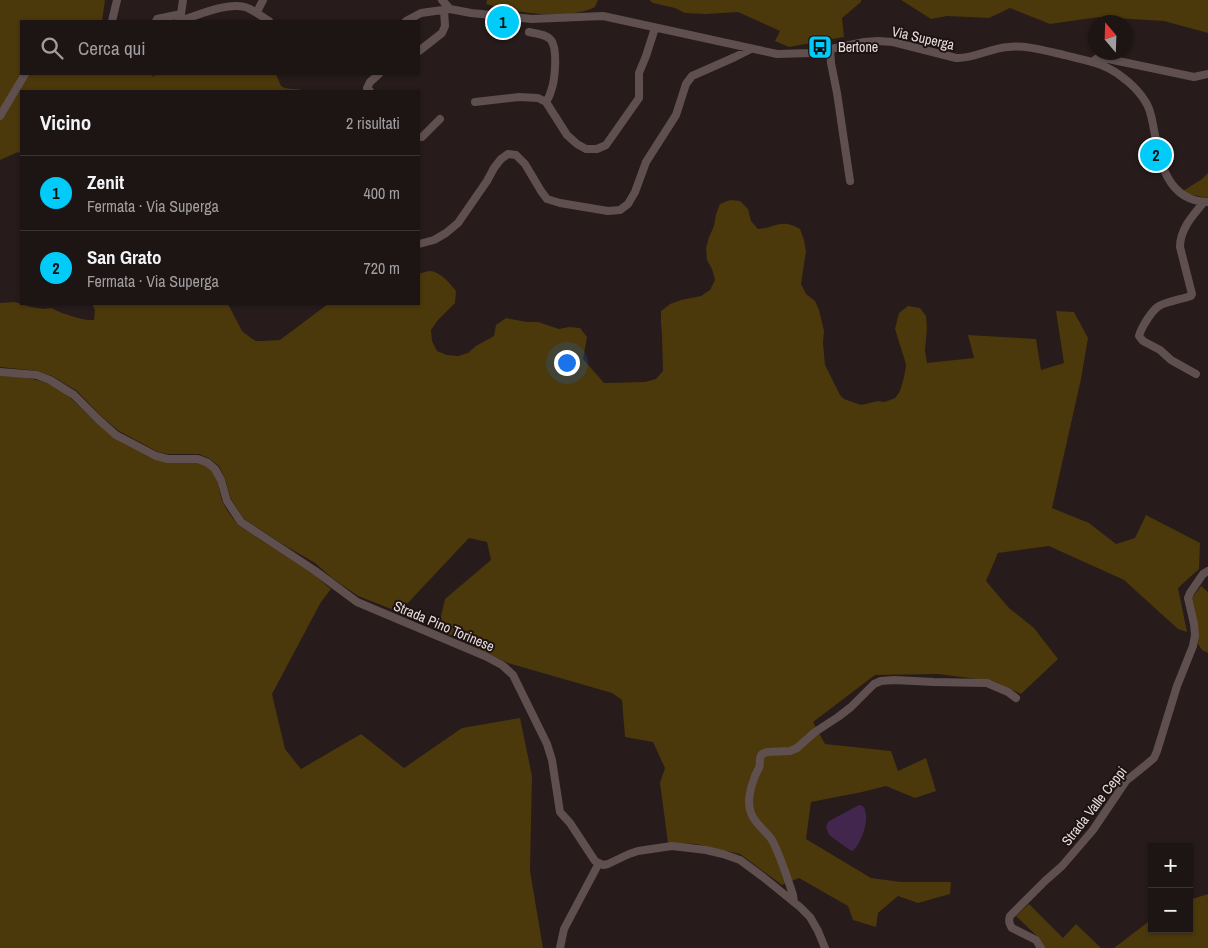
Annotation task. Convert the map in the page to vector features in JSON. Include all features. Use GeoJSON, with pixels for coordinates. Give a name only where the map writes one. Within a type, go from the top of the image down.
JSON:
{"type":"FeatureCollection","features":[{"type":"Feature","properties":{"kind":"street"},"geometry":{"type":"LineString","coordinates":[[112,20],[117,0]]}},
{"type":"Feature","properties":{"kind":"street"},"geometry":{"type":"LineString","coordinates":[[156,20],[181,14],[183,0]]}},
{"type":"Feature","properties":{"kind":"street"},"geometry":{"type":"LineString","coordinates":[[257,12],[263,0]]}},
{"type":"Feature","properties":{"kind":"street"},"geometry":{"type":"LineString","coordinates":[[420,50],[442,33],[445,26],[447,9],[442,0]]}},
{"type":"Feature","properties":{"kind":"street"},"geometry":{"type":"LineString","coordinates":[[182,20],[233,6],[244,7],[257,12],[268,20]]}},
{"type":"Feature","properties":{"kind":"street","name":"Via Superga"},"geometry":{"type":"LineString","coordinates":[[408,20],[421,13],[447,9],[532,18],[603,16],[777,54],[812,53],[864,42],[878,41],[893,42],[956,58],[964,58],[1007,46],[1029,47],[1092,62],[1108,68],[1134,88],[1146,102],[1151,113],[1158,152],[1168,178],[1177,191],[1185,197],[1206,202]]}},
{"type":"Feature","properties":{"kind":"street"},"geometry":{"type":"LineString","coordinates":[[475,102],[519,97],[538,98],[546,102],[567,135],[577,144],[586,149],[597,149],[606,145],[639,98],[639,72],[655,28]]}},
{"type":"Feature","properties":{"kind":"street"},"geometry":{"type":"LineString","coordinates":[[529,32],[546,36],[552,42],[554,50],[555,74],[551,92],[546,102]]}},
{"type":"Feature","properties":{"kind":"street"},"geometry":{"type":"LineString","coordinates":[[420,244],[434,240],[458,223],[501,159],[508,154],[516,155],[525,164],[547,199],[608,211],[620,210],[628,204],[635,192],[646,162],[676,115],[686,84],[692,76],[751,49]]}},
{"type":"Feature","properties":{"kind":"street"},"geometry":{"type":"LineString","coordinates":[[830,49],[850,181]]}},
{"type":"Feature","properties":{"kind":"street"},"geometry":{"type":"LineString","coordinates":[[1092,62],[1099,57],[1194,77],[1208,74]]}},
{"type":"Feature","properties":{"kind":"street"},"geometry":{"type":"LineString","coordinates":[[0,116],[24,75]]}},
{"type":"Feature","properties":{"kind":"street"},"geometry":{"type":"LineString","coordinates":[[369,90],[367,88],[370,82],[378,75]]}},
{"type":"Feature","properties":{"kind":"street"},"geometry":{"type":"LineString","coordinates":[[420,138],[440,119]]}},
{"type":"Feature","properties":{"kind":"street"},"geometry":{"type":"LineString","coordinates":[[1196,374],[1171,360],[1160,350],[1143,341],[1139,336],[1144,325],[1159,306],[1192,294],[1180,242],[1190,218],[1206,202]]}},
{"type":"Feature","properties":{"kind":"street","name":"Strada Pino Torinese"},"geometry":{"type":"LineString","coordinates":[[0,372],[37,375],[50,380],[74,395],[116,435],[156,456],[168,459],[198,459],[208,463],[216,469],[226,501],[241,522],[314,570],[357,602],[485,656],[513,675],[547,744],[552,760],[560,812],[570,823],[595,861],[599,863]]}},
{"type":"Feature","properties":{"kind":"street","name":"Strada Valle Ceppi"},"geometry":{"type":"LineString","coordinates":[[1041,948],[1036,940],[1012,928],[1010,916],[1062,866],[1093,830],[1126,781],[1154,758],[1177,686],[1193,646],[1194,624],[1188,598],[1203,574],[1208,570]]}},
{"type":"Feature","properties":{"kind":"street"},"geometry":{"type":"LineString","coordinates":[[794,902],[791,888],[773,843],[767,832],[756,822],[750,810],[753,780],[760,764],[759,758],[764,752],[790,751],[797,748],[815,732],[851,707],[874,684],[881,682],[894,680],[987,683],[1008,692],[1016,698]]}},
{"type":"Feature","properties":{"kind":"street"},"geometry":{"type":"LineString","coordinates":[[560,948],[564,929],[599,863],[603,865],[608,864],[638,851],[672,846],[706,850],[740,860],[794,902],[810,917],[825,948]]}},
{"type":"Feature","properties":{"kind":"shaded area"},"geometry":{"type":"Polygon","coordinates":[[[0,0],[105,0],[102,20],[20,20],[20,75],[0,111],[0,0]]]}},
{"type":"Feature","properties":{"kind":"shaded area"},"geometry":{"type":"Polygon","coordinates":[[[487,0],[598,0],[595,7],[570,14],[556,15],[511,10],[486,4],[487,0]]]}},
{"type":"Feature","properties":{"kind":"shaded area"},"geometry":{"type":"Polygon","coordinates":[[[649,0],[861,0],[861,2],[842,18],[844,37],[789,47],[775,41],[780,31],[738,12],[685,13],[649,0]]]}},
{"type":"Feature","properties":{"kind":"shaded area"},"geometry":{"type":"Polygon","coordinates":[[[901,0],[1208,0],[1208,33],[1164,21],[1133,19],[1133,15],[1088,15],[1088,19],[1050,24],[1010,8],[989,18],[947,16],[931,19],[901,0]]]}},
{"type":"Feature","properties":{"kind":"shaded area"},"geometry":{"type":"Polygon","coordinates":[[[26,75],[152,75],[153,77],[155,75],[276,75],[281,86],[300,90],[20,90],[20,153],[18,152],[0,160],[0,119],[26,75]]]}},
{"type":"Feature","properties":{"kind":"shaded area"},"geometry":{"type":"Polygon","coordinates":[[[1208,173],[1208,198],[1188,194],[1183,191],[1202,179],[1208,173]]]}},
{"type":"Feature","properties":{"kind":"shaded area"},"geometry":{"type":"Polygon","coordinates":[[[730,200],[740,201],[748,209],[751,221],[758,229],[779,224],[789,224],[800,229],[806,251],[801,284],[806,294],[815,301],[819,310],[824,331],[825,365],[840,395],[844,399],[861,405],[878,401],[884,402],[895,398],[899,393],[906,366],[895,329],[899,313],[908,306],[920,308],[926,316],[925,350],[927,363],[974,358],[968,335],[1036,339],[1041,370],[1064,363],[1056,311],[1074,312],[1088,338],[1081,379],[1052,508],[1089,523],[1116,544],[1135,538],[1146,515],[1200,543],[1199,569],[1178,588],[1187,632],[1178,629],[1124,580],[1049,546],[998,553],[986,581],[1009,608],[1034,628],[1058,659],[1021,694],[993,681],[938,674],[875,675],[813,722],[825,744],[891,751],[898,771],[926,758],[936,791],[915,798],[886,786],[811,802],[806,839],[871,878],[901,882],[951,882],[950,894],[918,903],[898,896],[878,913],[876,927],[853,920],[848,906],[799,878],[782,885],[740,854],[696,844],[668,843],[660,783],[665,768],[653,742],[625,737],[622,700],[612,693],[508,663],[438,629],[445,599],[491,560],[487,542],[469,538],[406,605],[394,610],[358,596],[332,578],[315,563],[244,519],[231,499],[219,466],[210,459],[199,454],[168,454],[158,452],[119,431],[102,417],[77,391],[52,376],[38,371],[0,367],[0,303],[15,302],[31,307],[51,308],[87,320],[94,320],[95,310],[92,305],[229,305],[242,331],[251,338],[256,341],[280,340],[327,305],[420,305],[420,274],[431,271],[442,276],[456,291],[455,303],[431,330],[432,341],[437,351],[447,355],[458,356],[468,353],[494,336],[496,325],[506,318],[538,322],[559,329],[569,327],[580,328],[587,337],[583,359],[604,383],[645,382],[656,379],[663,371],[661,311],[670,304],[701,296],[710,290],[715,280],[707,260],[706,248],[720,204],[730,200]]]}},
{"type":"Feature","properties":{"kind":"shaded area"},"geometry":{"type":"Polygon","coordinates":[[[0,376],[19,377],[49,384],[68,396],[110,434],[151,457],[171,463],[196,462],[207,466],[216,478],[223,503],[238,525],[312,573],[331,589],[321,602],[272,694],[285,749],[301,769],[361,734],[404,768],[462,728],[520,718],[532,776],[530,871],[543,948],[0,948],[0,376]]]}},
{"type":"Feature","properties":{"kind":"shaded area"},"geometry":{"type":"Polygon","coordinates":[[[1201,586],[1208,592],[1208,653],[1202,650],[1198,644],[1196,618],[1191,599],[1201,586]]]}},
{"type":"Feature","properties":{"kind":"shaded area"},"geometry":{"type":"Polygon","coordinates":[[[859,805],[863,806],[865,811],[866,823],[862,836],[853,851],[829,835],[826,827],[831,820],[859,805]]]}},
{"type":"Feature","properties":{"kind":"shaded area"},"geometry":{"type":"Polygon","coordinates":[[[1208,894],[1208,948],[1114,948],[1148,922],[1148,933],[1193,933],[1193,899],[1208,894]]]}},
{"type":"Feature","properties":{"kind":"shaded area"},"geometry":{"type":"Polygon","coordinates":[[[1029,904],[1063,938],[1076,924],[1101,948],[1045,948],[1039,938],[1016,916],[1029,904]]]}},
{"type":"Feature","properties":{"kind":"place","name":"Zenit"},"geometry":{"type":"Point","coordinates":[503,22]}},
{"type":"Feature","properties":{"kind":"place","name":"Bertone"},"geometry":{"type":"Point","coordinates":[820,47]}},
{"type":"Feature","properties":{"kind":"place","name":"San Grato"},"geometry":{"type":"Point","coordinates":[1156,155]}}]}
